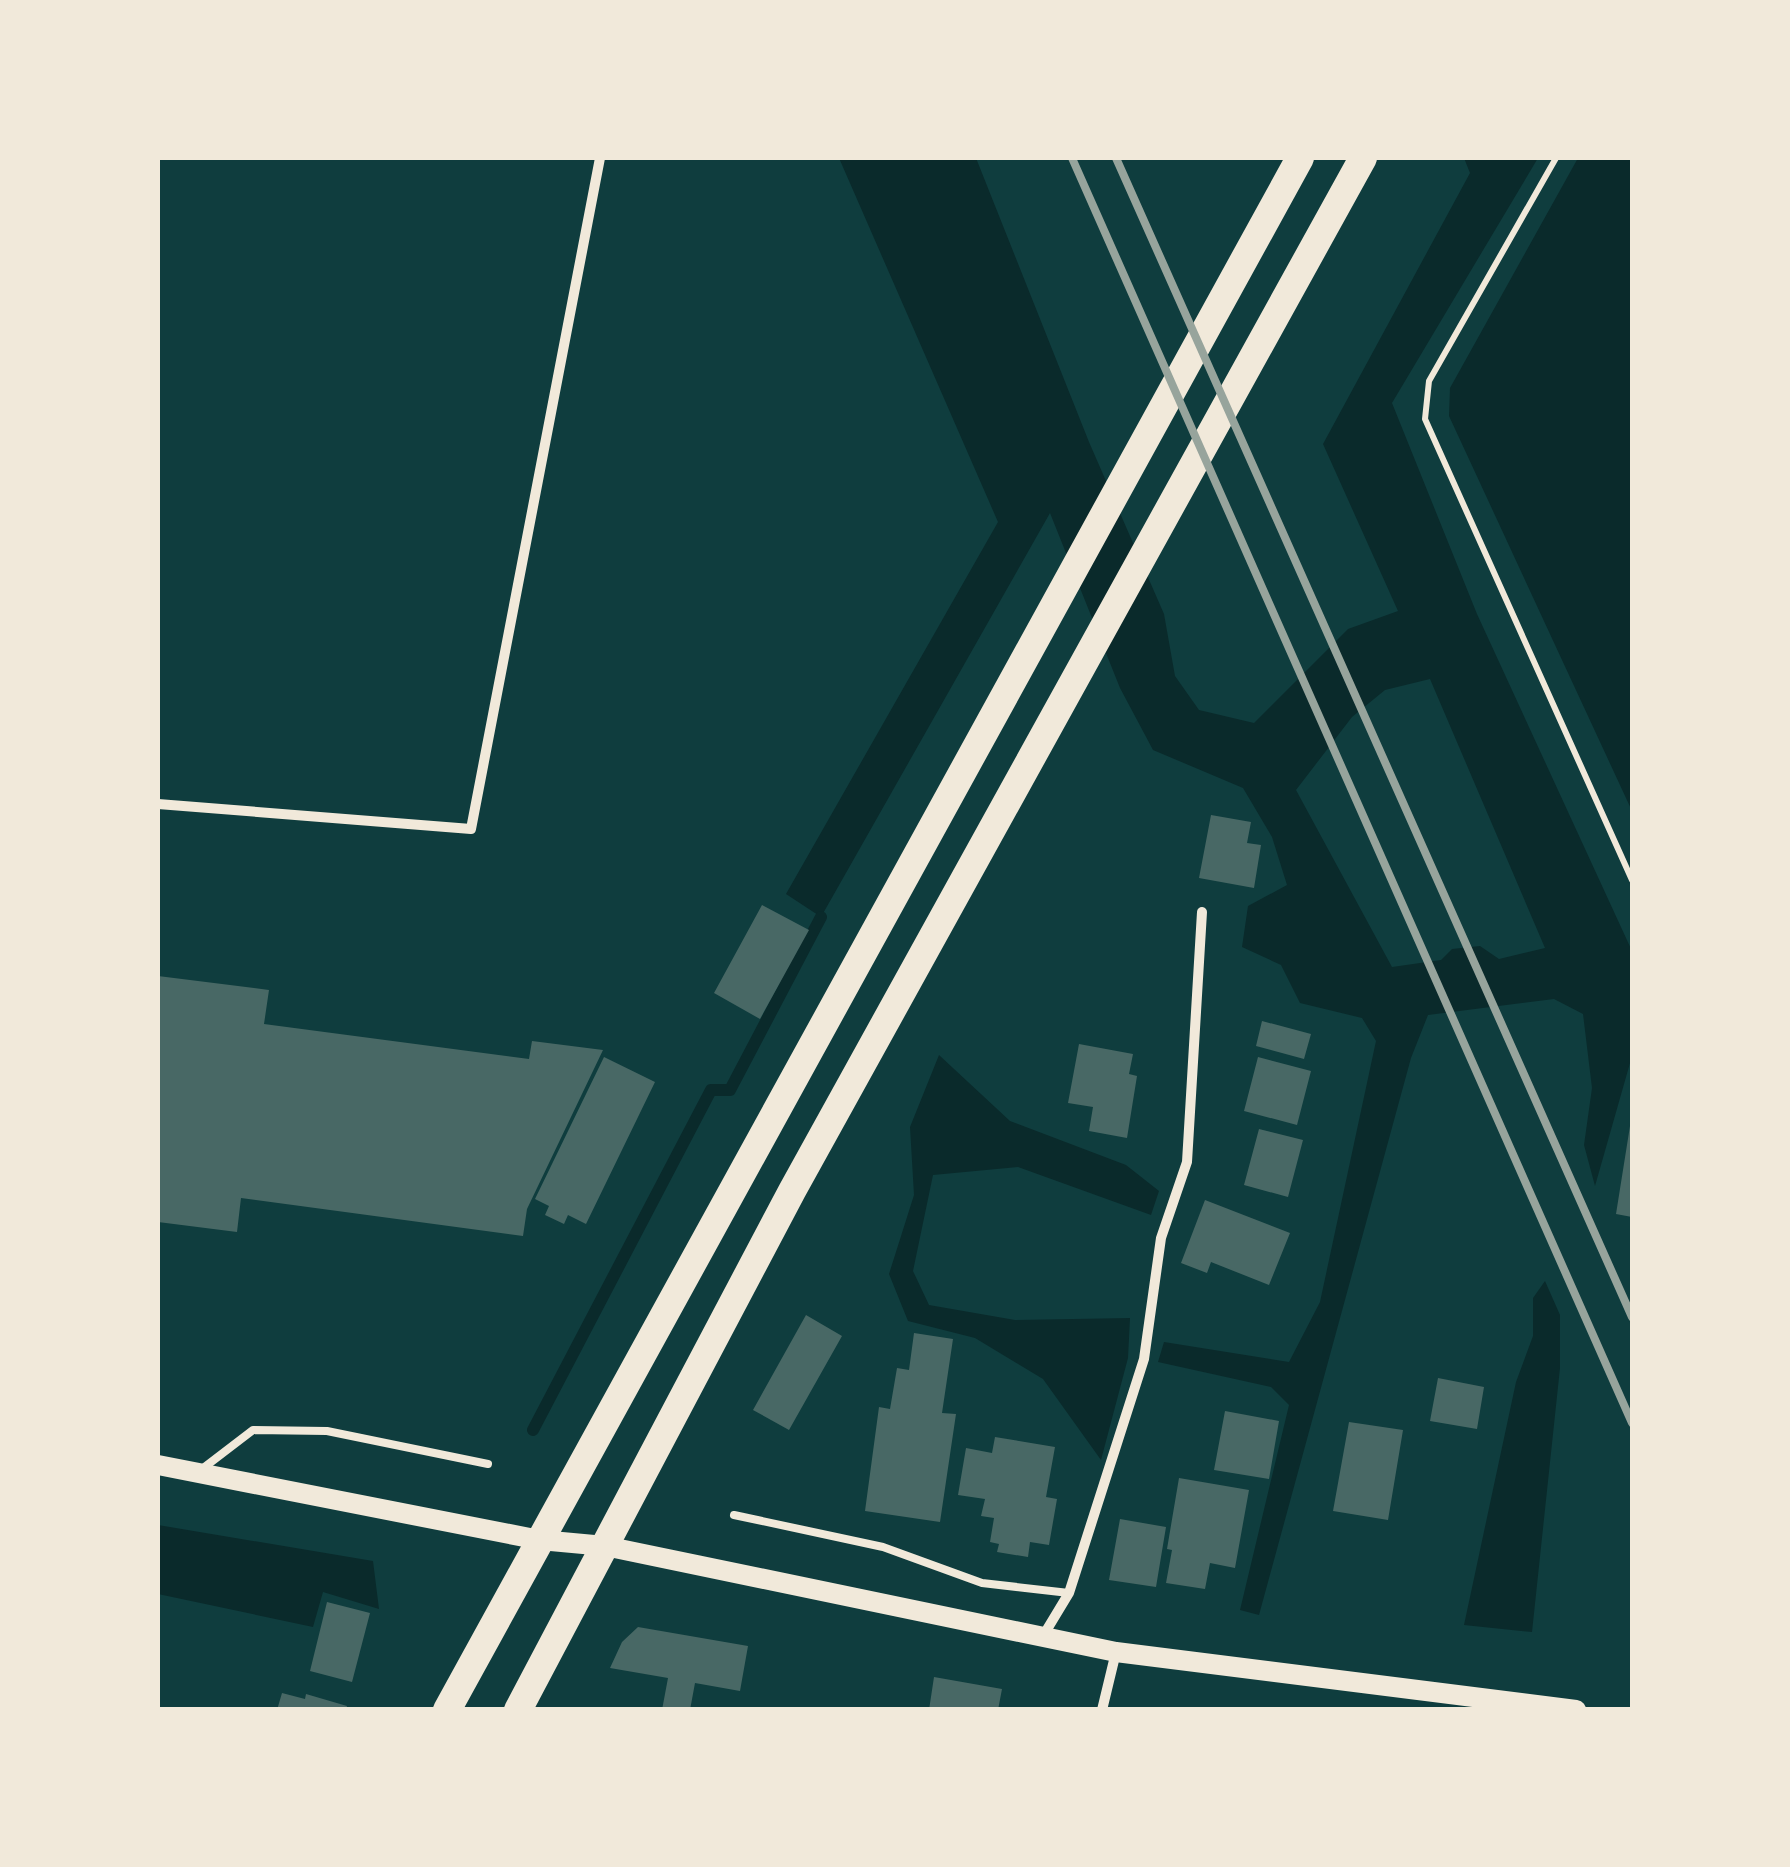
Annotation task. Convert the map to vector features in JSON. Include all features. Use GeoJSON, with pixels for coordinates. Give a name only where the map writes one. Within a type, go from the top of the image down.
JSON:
{"type":"FeatureCollection","features":[{"type":"Feature","properties":{"kind":"highway"},"geometry":{"type":"LineString","coordinates":[[447,1710],[1300,158]]}},
{"type":"Feature","properties":{"kind":"highway"},"geometry":{"type":"LineString","coordinates":[[518,1710],[792,1190],[1363,158]]}},
{"type":"Feature","properties":{"kind":"main road"},"geometry":{"type":"LineString","coordinates":[[158,1465],[540,1540],[605,1546],[1116,1652],[1576,1710]]}},
{"type":"Feature","properties":{"kind":"street"},"geometry":{"type":"LineString","coordinates":[[158,804],[471,829],[600,158]]}},
{"type":"Feature","properties":{"kind":"street"},"geometry":{"type":"LineString","coordinates":[[1042,1637],[1069,1594],[1144,1359],[1161,1238],[1187,1162],[1202,912]]}},
{"type":"Feature","properties":{"kind":"street"},"geometry":{"type":"LineString","coordinates":[[1102,1710],[1116,1652]]}},
{"type":"Feature","properties":{"kind":"lane"},"geometry":{"type":"LineString","coordinates":[[194,1474],[253,1430],[326,1431],[488,1464]]}},
{"type":"Feature","properties":{"kind":"lane"},"geometry":{"type":"LineString","coordinates":[[734,1516],[883,1547],[982,1584],[1069,1594]]}},
{"type":"Feature","properties":{"kind":"path"},"geometry":{"type":"LineString","coordinates":[[1556,158],[1428,381],[1426,419],[1632,880]]}},
{"type":"Feature","properties":{"kind":"water"},"geometry":{"type":"Polygon","coordinates":[[[839,158],[976,158],[1089,442],[1164,614],[1175,676],[1199,710],[1254,723],[1348,629],[1398,611],[1323,444],[1470,173],[1464,158],[1538,158],[1392,403],[1477,614],[1632,951],[1632,1056],[1595,1186],[1584,1145],[1592,1088],[1583,1014],[1554,999],[1428,1015],[1411,1058],[1259,1615],[1240,1610],[1289,1405],[1271,1387],[1158,1362],[1164,1342],[1289,1362],[1320,1302],[1376,1041],[1362,1018],[1300,1003],[1281,965],[1242,947],[1248,906],[1287,885],[1272,837],[1243,788],[1153,750],[1120,688],[1050,513],[821,917],[786,894],[998,522],[839,158]],[[1430,679],[1385,690],[1352,717],[1296,790],[1392,967],[1441,960],[1452,949],[1480,946],[1499,959],[1545,948],[1430,679]]]}},
{"type":"Feature","properties":{"kind":"water"},"geometry":{"type":"Polygon","coordinates":[[[1578,158],[1632,158],[1632,811],[1449,416],[1450,388],[1578,158]]]}},
{"type":"Feature","properties":{"kind":"water"},"geometry":{"type":"Polygon","coordinates":[[[939,1055],[1010,1121],[1126,1165],[1159,1191],[1151,1215],[1018,1167],[933,1175],[913,1271],[929,1305],[1015,1320],[1130,1318],[1128,1358],[1101,1460],[1043,1379],[975,1338],[908,1321],[889,1274],[914,1195],[910,1127],[939,1055]]]}},
{"type":"Feature","properties":{"kind":"water"},"geometry":{"type":"Polygon","coordinates":[[[1545,1281],[1560,1315],[1560,1368],[1532,1632],[1464,1625],[1516,1382],[1533,1336],[1533,1298],[1545,1281]]]}},
{"type":"Feature","properties":{"kind":"water"},"geometry":{"type":"Polygon","coordinates":[[[158,1525],[373,1561],[379,1609],[323,1592],[313,1627],[158,1594],[158,1525]]]}},
{"type":"Feature","properties":{"kind":"building"},"geometry":{"type":"Polygon","coordinates":[[[1211,815],[1251,822],[1247,843],[1261,845],[1254,888],[1199,878],[1211,815]]]}},
{"type":"Feature","properties":{"kind":"building"},"geometry":{"type":"Polygon","coordinates":[[[762,905],[809,930],[760,1019],[714,993],[762,905]]]}},
{"type":"Feature","properties":{"kind":"building"},"geometry":{"type":"Polygon","coordinates":[[[158,976],[269,990],[264,1024],[529,1059],[532,1041],[603,1050],[527,1209],[523,1236],[241,1198],[237,1232],[158,1222],[158,976]]]}},
{"type":"Feature","properties":{"kind":"building"},"geometry":{"type":"Polygon","coordinates":[[[1262,1021],[1311,1034],[1304,1059],[1256,1046],[1262,1021]]]}},
{"type":"Feature","properties":{"kind":"building"},"geometry":{"type":"Polygon","coordinates":[[[1079,1044],[1133,1054],[1129,1074],[1137,1076],[1127,1138],[1089,1131],[1093,1107],[1068,1103],[1079,1044]]]}},
{"type":"Feature","properties":{"kind":"building"},"geometry":{"type":"Polygon","coordinates":[[[604,1057],[655,1082],[586,1224],[568,1215],[564,1224],[545,1215],[549,1206],[535,1199],[604,1057]]]}},
{"type":"Feature","properties":{"kind":"building"},"geometry":{"type":"Polygon","coordinates":[[[1258,1057],[1311,1071],[1297,1125],[1244,1111],[1258,1057]]]}},
{"type":"Feature","properties":{"kind":"building"},"geometry":{"type":"Polygon","coordinates":[[[1632,1126],[1632,1217],[1616,1214],[1632,1126]]]}},
{"type":"Feature","properties":{"kind":"building"},"geometry":{"type":"Polygon","coordinates":[[[1259,1129],[1303,1140],[1288,1197],[1244,1185],[1259,1129]]]}},
{"type":"Feature","properties":{"kind":"building"},"geometry":{"type":"Polygon","coordinates":[[[1205,1200],[1290,1233],[1269,1285],[1211,1262],[1207,1273],[1181,1263],[1205,1200]]]}},
{"type":"Feature","properties":{"kind":"building"},"geometry":{"type":"Polygon","coordinates":[[[806,1315],[842,1336],[789,1430],[753,1410],[806,1315]]]}},
{"type":"Feature","properties":{"kind":"building"},"geometry":{"type":"Polygon","coordinates":[[[914,1333],[953,1339],[942,1413],[956,1414],[940,1522],[865,1511],[879,1407],[890,1409],[897,1368],[909,1370],[914,1333]]]}},
{"type":"Feature","properties":{"kind":"building"},"geometry":{"type":"Polygon","coordinates":[[[1438,1378],[1484,1387],[1477,1429],[1430,1421],[1438,1378]]]}},
{"type":"Feature","properties":{"kind":"building"},"geometry":{"type":"Polygon","coordinates":[[[1225,1411],[1279,1421],[1269,1479],[1214,1470],[1225,1411]]]}},
{"type":"Feature","properties":{"kind":"building"},"geometry":{"type":"Polygon","coordinates":[[[1349,1422],[1403,1430],[1388,1520],[1333,1511],[1349,1422]]]}},
{"type":"Feature","properties":{"kind":"building"},"geometry":{"type":"Polygon","coordinates":[[[995,1437],[1055,1447],[1046,1497],[1057,1499],[1049,1545],[1030,1542],[1028,1557],[997,1552],[999,1544],[990,1542],[994,1518],[981,1516],[985,1499],[958,1495],[966,1448],[992,1453],[995,1437]]]}},
{"type":"Feature","properties":{"kind":"building"},"geometry":{"type":"Polygon","coordinates":[[[1179,1478],[1249,1490],[1235,1568],[1210,1563],[1205,1589],[1166,1583],[1172,1550],[1167,1549],[1179,1478]]]}},
{"type":"Feature","properties":{"kind":"building"},"geometry":{"type":"Polygon","coordinates":[[[1120,1519],[1166,1527],[1156,1587],[1109,1580],[1120,1519]]]}},
{"type":"Feature","properties":{"kind":"building"},"geometry":{"type":"Polygon","coordinates":[[[327,1602],[370,1613],[352,1682],[310,1671],[327,1602]]]}},
{"type":"Feature","properties":{"kind":"building"},"geometry":{"type":"Polygon","coordinates":[[[638,1627],[748,1646],[740,1691],[695,1683],[690,1710],[662,1710],[668,1678],[610,1668],[622,1642],[638,1627]]]}},
{"type":"Feature","properties":{"kind":"building"},"geometry":{"type":"Polygon","coordinates":[[[934,1677],[1002,1689],[998,1710],[929,1710],[934,1677]]]}},
{"type":"Feature","properties":{"kind":"building"},"geometry":{"type":"Polygon","coordinates":[[[282,1693],[305,1699],[306,1694],[347,1706],[346,1710],[277,1710],[282,1693]]]}},
{"type":"Feature","properties":{"kind":"waterway"},"geometry":{"type":"LineString","coordinates":[[533,1430],[711,1090],[730,1090],[821,917]]}},
{"type":"Feature","properties":{"kind":"railway"},"geometry":{"type":"LineString","coordinates":[[1072,158],[1632,1423]]}},
{"type":"Feature","properties":{"kind":"railway"},"geometry":{"type":"LineString","coordinates":[[1116,158],[1632,1317]]}}]}
